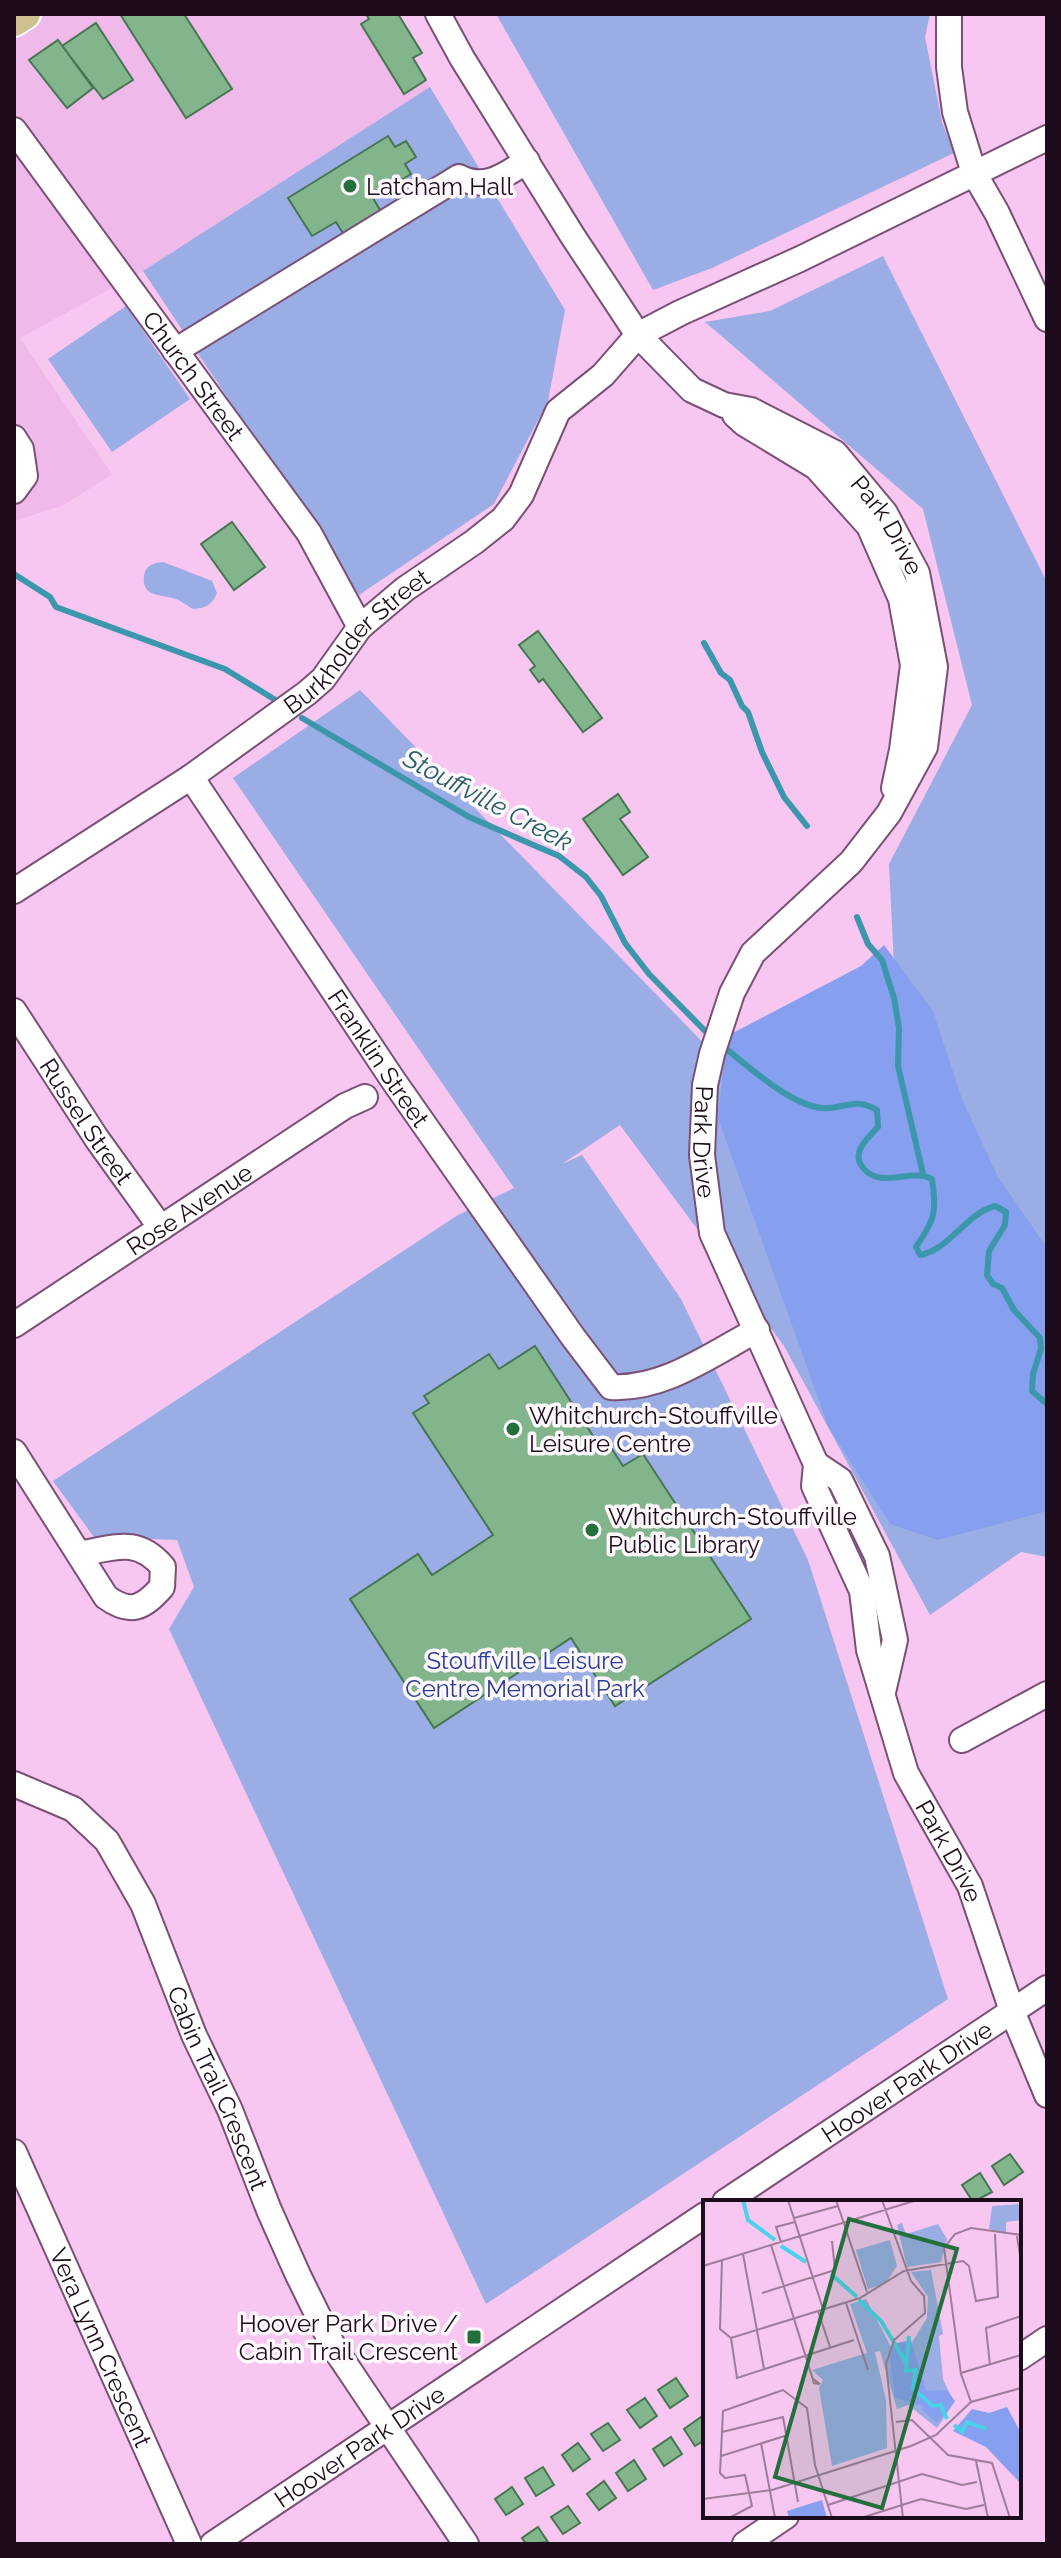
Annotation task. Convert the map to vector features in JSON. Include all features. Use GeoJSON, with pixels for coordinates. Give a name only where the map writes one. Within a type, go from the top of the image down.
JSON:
{"type":"FeatureCollection","features":[{"type":"Feature","properties":{"kind":"main road"},"geometry":{"type":"LineString","coordinates":[[14,21],[25,14]]}},
{"type":"Feature","properties":{"kind":"street","name":"Park Drive"},"geometry":{"type":"LineString","coordinates":[[438,14],[572,235],[638,335],[692,390],[724,405],[751,410],[835,453],[885,513],[917,573],[935,667],[925,747],[889,813],[851,862],[753,953],[732,993],[712,1054],[705,1085],[702,1155],[712,1233],[816,1464],[840,1480],[877,1556],[895,1640],[883,1695],[906,1773],[970,1886],[1012,2011],[1047,2095]]}},
{"type":"Feature","properties":{"kind":"street"},"geometry":{"type":"LineString","coordinates":[[949,14],[949,67],[955,112],[974,173],[997,213],[1047,319]]}},
{"type":"Feature","properties":{"kind":"street","name":"Church Street"},"geometry":{"type":"LineString","coordinates":[[14,130],[309,533],[360,627]]}},
{"type":"Feature","properties":{"kind":"street"},"geometry":{"type":"LineString","coordinates":[[638,335],[1047,138]]}},
{"type":"Feature","properties":{"kind":"street"},"geometry":{"type":"LineString","coordinates":[[175,351],[459,177],[488,183],[527,161]]}},
{"type":"Feature","properties":{"kind":"street","name":"Burkholder Street"},"geometry":{"type":"LineString","coordinates":[[14,891],[191,777],[315,686],[360,627],[405,589],[503,519],[521,495],[558,411],[603,375],[638,335]]}},
{"type":"Feature","properties":{"kind":"street"},"geometry":{"type":"LineString","coordinates":[[14,438],[21,449],[25,476],[14,491]]}},
{"type":"Feature","properties":{"kind":"street","name":"Franklin Street"},"geometry":{"type":"LineString","coordinates":[[191,777],[393,1080],[611,1387],[630,1388],[654,1383],[757,1330]]}},
{"type":"Feature","properties":{"kind":"street","name":"Russel Street"},"geometry":{"type":"LineString","coordinates":[[14,1011],[97,1139],[161,1228]]}},
{"type":"Feature","properties":{"kind":"street","name":"Rose Avenue"},"geometry":{"type":"LineString","coordinates":[[14,1325],[345,1106],[365,1097]]}},
{"type":"Feature","properties":{"kind":"street"},"geometry":{"type":"LineString","coordinates":[[14,1452],[79,1554]]}},
{"type":"Feature","properties":{"kind":"street"},"geometry":{"type":"LineString","coordinates":[[962,1740],[1047,1694]]}},
{"type":"Feature","properties":{"kind":"street","name":"Cabin Trail Crescent"},"geometry":{"type":"LineString","coordinates":[[14,1784],[73,1809],[107,1841],[143,1904],[194,2035],[230,2110],[269,2210],[333,2346],[466,2544]]}},
{"type":"Feature","properties":{"kind":"street","name":"Hoover Park Drive"},"geometry":{"type":"LineString","coordinates":[[728,2200],[1047,1988]]}},
{"type":"Feature","properties":{"kind":"street","name":"Vera Lynn Crescent"},"geometry":{"type":"LineString","coordinates":[[14,2152],[189,2544]]}},
{"type":"Feature","properties":{"kind":"street","name":"Hoover Park Drive"},"geometry":{"type":"LineString","coordinates":[[213,2544],[703,2216]]}},
{"type":"Feature","properties":{"kind":"street"},"geometry":{"type":"LineString","coordinates":[[1021,2357],[1047,2339]]}},
{"type":"Feature","properties":{"kind":"street"},"geometry":{"type":"LineString","coordinates":[[745,2544],[783,2518]]}},
{"type":"Feature","properties":{"kind":"shaded area"},"geometry":{"type":"Polygon","coordinates":[[[14,14],[390,14],[430,87],[143,271],[20,338],[112,474],[64,505],[14,521],[14,14]]]}},
{"type":"Feature","properties":{"kind":"shaded area"},"geometry":{"type":"Polygon","coordinates":[[[884,945],[933,1011],[962,1099],[997,1175],[1047,1248],[1047,1511],[938,1540],[890,1524],[828,1426],[718,1118],[727,1036],[861,966],[884,945]]]}},
{"type":"Feature","properties":{"kind":"green space"},"geometry":{"type":"Polygon","coordinates":[[[496,14],[930,14],[925,37],[942,122],[954,153],[712,268],[653,290],[496,14]]]}},
{"type":"Feature","properties":{"kind":"green space"},"geometry":{"type":"Polygon","coordinates":[[[430,87],[565,310],[548,401],[494,504],[359,595],[143,271],[430,87]]]}},
{"type":"Feature","properties":{"kind":"green space","name":"Stouffville Leisure Centre Memorial Park"},"geometry":{"type":"Polygon","coordinates":[[[883,256],[1047,582],[1047,1557],[1021,1552],[930,1615],[784,1346],[620,1125],[562,1164],[582,1155],[681,1299],[808,1560],[948,1999],[486,2304],[169,1629],[194,1587],[177,1540],[94,1537],[53,1481],[458,1215],[514,1188],[233,778],[360,690],[721,1061],[895,987],[889,864],[972,705],[923,509],[705,322],[770,311],[883,256]]]}},
{"type":"Feature","properties":{"kind":"green space"},"geometry":{"type":"Polygon","coordinates":[[[126,306],[190,399],[112,452],[48,359],[126,306]]]}},
{"type":"Feature","properties":{"kind":"green space"},"geometry":{"type":"Polygon","coordinates":[[[163,562],[212,581],[217,593],[211,603],[193,609],[176,599],[149,592],[144,583],[146,569],[163,562]]]}},
{"type":"Feature","properties":{"kind":"building"},"geometry":{"type":"Polygon","coordinates":[[[120,14],[184,14],[232,89],[186,118],[120,14]]]}},
{"type":"Feature","properties":{"kind":"building"},"geometry":{"type":"Polygon","coordinates":[[[366,14],[398,14],[422,53],[413,58],[426,80],[404,94],[361,24],[369,19],[366,14]]]}},
{"type":"Feature","properties":{"kind":"building"},"geometry":{"type":"Polygon","coordinates":[[[96,23],[133,80],[103,99],[62,46],[96,23]]]}},
{"type":"Feature","properties":{"kind":"building"},"geometry":{"type":"Polygon","coordinates":[[[58,40],[93,88],[67,108],[29,60],[58,40]]]}},
{"type":"Feature","properties":{"kind":"building","name":"Latcham Hall"},"geometry":{"type":"Polygon","coordinates":[[[388,136],[395,147],[406,141],[416,157],[405,164],[411,174],[373,198],[383,215],[346,238],[336,222],[312,236],[288,198],[388,136]]]}},
{"type":"Feature","properties":{"kind":"building"},"geometry":{"type":"Polygon","coordinates":[[[232,522],[265,567],[234,590],[201,544],[232,522]]]}},
{"type":"Feature","properties":{"kind":"building"},"geometry":{"type":"Polygon","coordinates":[[[538,631],[602,718],[583,732],[543,679],[539,682],[530,670],[535,666],[519,645],[538,631]]]}},
{"type":"Feature","properties":{"kind":"building"},"geometry":{"type":"Polygon","coordinates":[[[618,794],[630,812],[620,819],[648,857],[623,875],[583,819],[618,794]]]}},
{"type":"Feature","properties":{"kind":"building"},"geometry":{"type":"Polygon","coordinates":[[[535,1346],[597,1442],[604,1437],[623,1466],[643,1454],[751,1619],[615,1706],[571,1638],[434,1728],[350,1599],[418,1554],[432,1575],[493,1535],[413,1413],[429,1403],[424,1396],[489,1354],[499,1369],[535,1346]]]}},
{"type":"Feature","properties":{"kind":"building"},"geometry":{"type":"Polygon","coordinates":[[[1010,2154],[1023,2172],[1004,2185],[992,2166],[1010,2154]]]}},
{"type":"Feature","properties":{"kind":"building"},"geometry":{"type":"Polygon","coordinates":[[[980,2173],[992,2192],[972,2200],[962,2185],[980,2173]]]}},
{"type":"Feature","properties":{"kind":"building"},"geometry":{"type":"Polygon","coordinates":[[[676,2378],[688,2396],[670,2408],[658,2390],[676,2378]]]}},
{"type":"Feature","properties":{"kind":"building"},"geometry":{"type":"Polygon","coordinates":[[[645,2398],[657,2416],[640,2428],[627,2410],[645,2398]]]}},
{"type":"Feature","properties":{"kind":"building"},"geometry":{"type":"Polygon","coordinates":[[[701,2417],[703,2441],[695,2446],[684,2429],[701,2417]]]}},
{"type":"Feature","properties":{"kind":"building"},"geometry":{"type":"Polygon","coordinates":[[[608,2423],[620,2440],[603,2451],[591,2434],[608,2423]]]}},
{"type":"Feature","properties":{"kind":"building"},"geometry":{"type":"Polygon","coordinates":[[[671,2437],[682,2454],[664,2466],[653,2449],[671,2437]]]}},
{"type":"Feature","properties":{"kind":"building"},"geometry":{"type":"Polygon","coordinates":[[[578,2443],[590,2459],[573,2471],[562,2455],[578,2443]]]}},
{"type":"Feature","properties":{"kind":"building"},"geometry":{"type":"Polygon","coordinates":[[[634,2460],[646,2479],[628,2491],[616,2473],[634,2460]]]}},
{"type":"Feature","properties":{"kind":"building"},"geometry":{"type":"Polygon","coordinates":[[[543,2467],[554,2485],[536,2496],[525,2478],[543,2467]]]}},
{"type":"Feature","properties":{"kind":"building"},"geometry":{"type":"Polygon","coordinates":[[[604,2481],[616,2498],[599,2510],[587,2494],[604,2481]]]}},
{"type":"Feature","properties":{"kind":"building"},"geometry":{"type":"Polygon","coordinates":[[[512,2487],[523,2504],[506,2515],[495,2499],[512,2487]]]}},
{"type":"Feature","properties":{"kind":"building"},"geometry":{"type":"Polygon","coordinates":[[[568,2506],[580,2523],[563,2534],[551,2517],[568,2506]]]}},
{"type":"Feature","properties":{"kind":"building"},"geometry":{"type":"Polygon","coordinates":[[[538,2527],[548,2542],[526,2544],[522,2538],[538,2527]]]}},
{"type":"Feature","properties":{"kind":"waterway","name":"Stouffville Creek"},"geometry":{"type":"LineString","coordinates":[[14,574],[50,597],[56,607],[225,669],[277,701]]}},
{"type":"Feature","properties":{"kind":"waterway"},"geometry":{"type":"LineString","coordinates":[[704,643],[748,712],[762,752],[784,797],[807,826]]}},
{"type":"Feature","properties":{"kind":"waterway","name":"Stouffville Creek"},"geometry":{"type":"LineString","coordinates":[[302,718],[469,817],[559,856],[586,877],[601,896],[625,943],[649,974],[711,1037]]}},
{"type":"Feature","properties":{"kind":"waterway"},"geometry":{"type":"LineString","coordinates":[[857,917],[868,944],[882,960],[894,998],[899,1028],[898,1066],[923,1174]]}},
{"type":"Feature","properties":{"kind":"waterway","name":"Stouffville Creek"},"geometry":{"type":"LineString","coordinates":[[720,1044],[796,1100],[822,1108],[862,1104],[877,1110],[878,1127],[860,1149],[861,1165],[876,1177],[923,1176],[932,1179],[934,1208],[931,1222],[916,1247],[920,1255],[941,1246],[984,1210],[995,1206],[1006,1212],[1005,1225],[989,1251],[987,1275],[993,1284],[1002,1288],[1014,1310],[1040,1338],[1041,1349],[1033,1374],[1032,1391],[1047,1404]]}},
{"type":"Feature","properties":{"kind":"place","name":"Latcham Hall"},"geometry":{"type":"Point","coordinates":[350,186]}},
{"type":"Feature","properties":{"kind":"place","name":"Whitchurch-Stouffville Leisure Centre"},"geometry":{"type":"Point","coordinates":[513,1429]}},
{"type":"Feature","properties":{"kind":"place","name":"Whitchurch-Stouffville Public Library"},"geometry":{"type":"Point","coordinates":[592,1530]}},
{"type":"Feature","properties":{"kind":"place","name":"Hoover Park Drive / Cabin Trail Crescent"},"geometry":{"type":"Point","coordinates":[474,2337]}}]}
